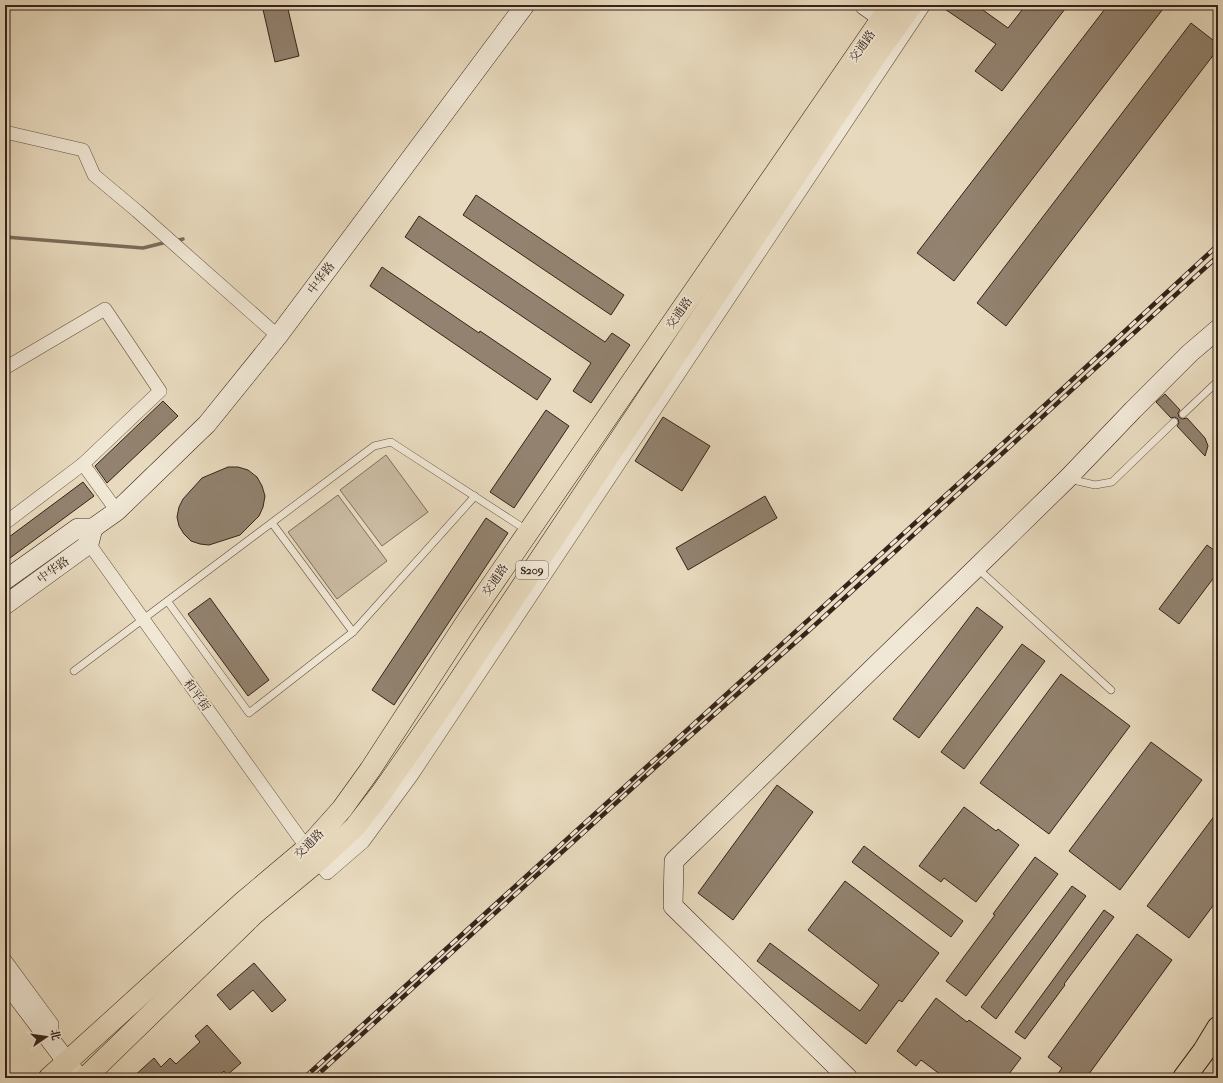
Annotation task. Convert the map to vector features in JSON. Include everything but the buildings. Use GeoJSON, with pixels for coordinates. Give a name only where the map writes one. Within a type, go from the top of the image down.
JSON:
{"type":"FeatureCollection","features":[{"type":"Feature","properties":{"kind":"highway"},"geometry":{"type":"LineString","coordinates":[[1184,1078],[1204,1051],[1218,1028]]}},
{"type":"Feature","properties":{"kind":"main road","name":"交通路"},"geometry":{"type":"LineString","coordinates":[[63,1073],[243,902],[317,861],[342,809],[370,770],[467,621],[528,531],[889,17],[912,5]]}},
{"type":"Feature","properties":{"kind":"main road","name":"交通路"},"geometry":{"type":"LineString","coordinates":[[86,1078],[254,914],[355,827],[382,792],[442,706],[889,17]]}},
{"type":"Feature","properties":{"kind":"street","name":"中华路"},"geometry":{"type":"LineString","coordinates":[[5,580],[86,533],[117,511],[207,424],[278,336],[525,5]]}},
{"type":"Feature","properties":{"kind":"street"},"geometry":{"type":"LineString","coordinates":[[864,5],[889,17]]}},
{"type":"Feature","properties":{"kind":"street"},"geometry":{"type":"LineString","coordinates":[[317,861],[363,842],[412,775],[924,5]]}},
{"type":"Feature","properties":{"kind":"street"},"geometry":{"type":"LineString","coordinates":[[5,132],[83,150],[94,175],[168,238],[278,336]]}},
{"type":"Feature","properties":{"kind":"street"},"geometry":{"type":"LineString","coordinates":[[5,368],[106,309],[160,391],[83,464],[5,523]]}},
{"type":"Feature","properties":{"kind":"street"},"geometry":{"type":"LineString","coordinates":[[848,1078],[673,906],[674,861],[977,568],[1067,479],[1190,353],[1218,330]]}},
{"type":"Feature","properties":{"kind":"street"},"geometry":{"type":"LineString","coordinates":[[83,464],[117,511]]}},
{"type":"Feature","properties":{"kind":"street","name":"中华路"},"geometry":{"type":"LineString","coordinates":[[5,605],[86,533]]}},
{"type":"Feature","properties":{"kind":"street","name":"和平街"},"geometry":{"type":"LineString","coordinates":[[86,533],[144,620],[317,861]]}},
{"type":"Feature","properties":{"kind":"street"},"geometry":{"type":"LineString","coordinates":[[5,960],[52,1024],[50,1039]]}},
{"type":"Feature","properties":{"kind":"street"},"geometry":{"type":"LineString","coordinates":[[5,980],[50,1039],[63,1073]]}},
{"type":"Feature","properties":{"kind":"street"},"geometry":{"type":"LineString","coordinates":[[5,1000],[63,1073]]}},
{"type":"Feature","properties":{"kind":"lane"},"geometry":{"type":"LineString","coordinates":[[1183,414],[1218,381]]}},
{"type":"Feature","properties":{"kind":"lane"},"geometry":{"type":"LineString","coordinates":[[1067,479],[1095,485],[1112,482],[1174,422]]}},
{"type":"Feature","properties":{"kind":"lane"},"geometry":{"type":"LineString","coordinates":[[74,671],[374,446],[391,442],[528,531]]}},
{"type":"Feature","properties":{"kind":"lane"},"geometry":{"type":"LineString","coordinates":[[168,602],[249,713],[353,632],[474,496]]}},
{"type":"Feature","properties":{"kind":"lane"},"geometry":{"type":"LineString","coordinates":[[272,523],[353,632]]}},
{"type":"Feature","properties":{"kind":"lane"},"geometry":{"type":"LineString","coordinates":[[977,568],[1111,690]]}},
{"type":"Feature","properties":{"kind":"shaded area"},"geometry":{"type":"Polygon","coordinates":[[[386,455],[428,512],[382,546],[340,490],[386,455]]]}},
{"type":"Feature","properties":{"kind":"shaded area"},"geometry":{"type":"Polygon","coordinates":[[[338,495],[387,561],[337,599],[288,532],[338,495]]]}},
{"type":"Feature","properties":{"kind":"waterway"},"geometry":{"type":"LineString","coordinates":[[5,237],[143,248],[167,242]]}},
{"type":"Feature","properties":{"kind":"waterway"},"geometry":{"type":"LineString","coordinates":[[175,241],[183,239]]}},
{"type":"Feature","properties":{"kind":"railway"},"geometry":{"type":"LineString","coordinates":[[304,1078],[1046,404],[1218,245]]}},
{"type":"Feature","properties":{"kind":"railway"},"geometry":{"type":"LineString","coordinates":[[314,1078],[661,762],[815,625],[1218,256]]}}]}
